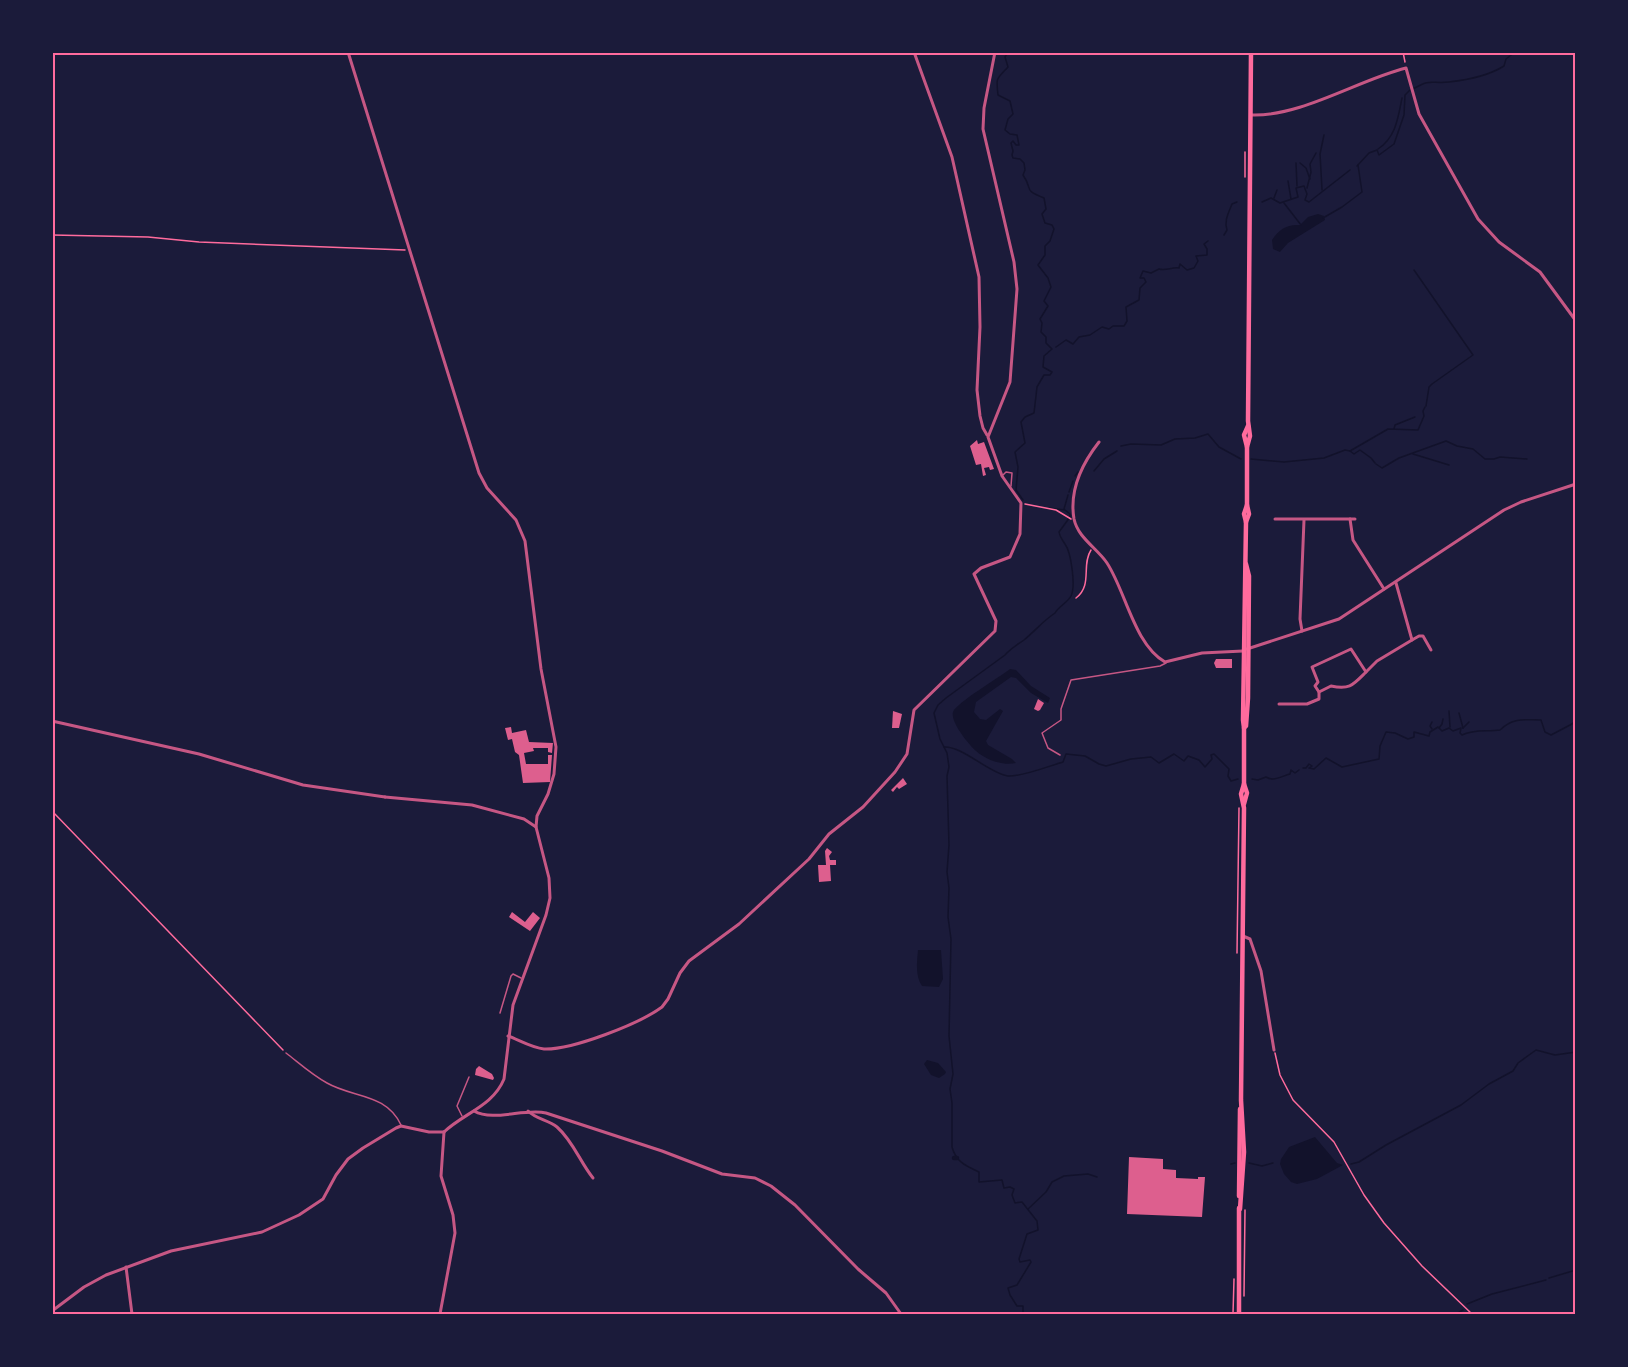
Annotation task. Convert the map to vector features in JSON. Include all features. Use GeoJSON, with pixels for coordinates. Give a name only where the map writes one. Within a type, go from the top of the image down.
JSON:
{"type":"FeatureCollection","features":[{"type":"Feature","properties":{"kind":"main road"},"geometry":{"type":"LineString","coordinates":[[1239,1314],[1244,804],[1247,795],[1244,784],[1243,720],[1246,650],[1246,522],[1249,516],[1246,505],[1247,447],[1244,435],[1248,426],[1251,52]]}},
{"type":"Feature","properties":{"kind":"street"},"geometry":{"type":"LineString","coordinates":[[52,1311],[84,1287],[126,1267],[171,1251],[262,1232],[282,1223],[323,1199],[341,1167],[358,1151],[401,1126],[429,1132],[444,1131],[496,1093],[506,1071],[513,1005],[550,898],[548,871],[536,827],[537,816],[548,794],[554,774],[556,747],[541,669],[525,541],[516,520],[487,489],[479,473],[348,52]]}},
{"type":"Feature","properties":{"kind":"street"},"geometry":{"type":"LineString","coordinates":[[508,1036],[544,1049],[562,1046],[608,1034],[656,1011],[668,999],[689,961],[739,924],[809,860],[829,834],[863,807],[904,761],[914,710],[995,631],[996,621],[974,574],[976,570],[1010,557],[1020,534],[1021,503],[1002,476],[990,447],[988,435],[983,428],[977,397],[980,327],[979,277],[952,157],[914,52]]}},
{"type":"Feature","properties":{"kind":"street"},"geometry":{"type":"LineString","coordinates":[[988,435],[1010,382],[1017,289],[1016,269],[983,129],[984,108],[995,52]]}},
{"type":"Feature","properties":{"kind":"street"},"geometry":{"type":"LineString","coordinates":[[1250,115],[1265,116],[1280,112],[1406,68],[1419,114],[1456,177],[1476,218],[1499,242],[1540,272],[1575,321]]}},
{"type":"Feature","properties":{"kind":"street"},"geometry":{"type":"LineString","coordinates":[[1099,442],[1082,469],[1072,495],[1076,524],[1082,535],[1110,567],[1145,642],[1160,659],[1167,662],[1202,653],[1246,650],[1339,619],[1504,510],[1575,484]]}},
{"type":"Feature","properties":{"kind":"street"},"geometry":{"type":"LineString","coordinates":[[1275,519],[1353,519],[1353,540],[1384,591]]}},
{"type":"Feature","properties":{"kind":"street"},"geometry":{"type":"LineString","coordinates":[[1303,632],[1300,619],[1304,520]]}},
{"type":"Feature","properties":{"kind":"street"},"geometry":{"type":"LineString","coordinates":[[1396,583],[1412,640]]}},
{"type":"Feature","properties":{"kind":"street"},"geometry":{"type":"LineString","coordinates":[[1319,692],[1331,686],[1344,689],[1354,684],[1377,661],[1419,636],[1423,636],[1431,650]]}},
{"type":"Feature","properties":{"kind":"street"},"geometry":{"type":"LineString","coordinates":[[1279,704],[1307,704],[1319,699],[1319,692],[1315,686],[1318,682],[1312,668],[1351,649],[1366,672]]}},
{"type":"Feature","properties":{"kind":"street"},"geometry":{"type":"LineString","coordinates":[[52,721],[199,754],[303,784],[385,797],[456,802],[528,821],[536,827]]}},
{"type":"Feature","properties":{"kind":"street"},"geometry":{"type":"LineString","coordinates":[[528,821],[537,816]]}},
{"type":"Feature","properties":{"kind":"street"},"geometry":{"type":"LineString","coordinates":[[1243,936],[1250,939],[1259,966],[1274,1050]]}},
{"type":"Feature","properties":{"kind":"street"},"geometry":{"type":"LineString","coordinates":[[474,1111],[479,1114],[528,1111],[546,1113],[722,1174],[761,1180],[779,1191],[808,1218],[858,1269],[886,1293],[902,1314]]}},
{"type":"Feature","properties":{"kind":"street"},"geometry":{"type":"LineString","coordinates":[[528,1111],[532,1115],[547,1120],[560,1131],[593,1178]]}},
{"type":"Feature","properties":{"kind":"street"},"geometry":{"type":"LineString","coordinates":[[440,1314],[455,1233],[453,1215],[442,1183],[441,1160],[444,1131]]}},
{"type":"Feature","properties":{"kind":"street"},"geometry":{"type":"LineString","coordinates":[[126,1267],[132,1314]]}},
{"type":"Feature","properties":{"kind":"lane"},"geometry":{"type":"LineString","coordinates":[[1405,62],[1406,68]]}},
{"type":"Feature","properties":{"kind":"lane"},"geometry":{"type":"LineString","coordinates":[[1002,476],[1006,472],[1012,474],[1011,490]]}},
{"type":"Feature","properties":{"kind":"lane"},"geometry":{"type":"LineString","coordinates":[[1060,755],[1046,746],[1042,733],[1060,721],[1061,709],[1071,680],[1160,666],[1167,662]]}},
{"type":"Feature","properties":{"kind":"lane"},"geometry":{"type":"LineString","coordinates":[[500,1013],[511,976],[513,974],[522,978]]}},
{"type":"Feature","properties":{"kind":"lane"},"geometry":{"type":"LineString","coordinates":[[286,1053],[328,1084],[372,1097],[382,1103],[396,1117],[401,1126]]}},
{"type":"Feature","properties":{"kind":"lane"},"geometry":{"type":"LineString","coordinates":[[462,1117],[457,1106],[469,1077]]}},
{"type":"Feature","properties":{"kind":"path"},"geometry":{"type":"LineString","coordinates":[[1403,52],[1405,62]]}},
{"type":"Feature","properties":{"kind":"path"},"geometry":{"type":"LineString","coordinates":[[52,235],[148,237],[199,242],[410,250]]}},
{"type":"Feature","properties":{"kind":"path"},"geometry":{"type":"LineString","coordinates":[[1021,503],[1056,510],[1069,518]]}},
{"type":"Feature","properties":{"kind":"path"},"geometry":{"type":"LineString","coordinates":[[1076,598],[1083,593],[1086,586],[1088,555],[1094,548]]}},
{"type":"Feature","properties":{"kind":"path"},"geometry":{"type":"LineString","coordinates":[[52,811],[286,1053]]}},
{"type":"Feature","properties":{"kind":"path"},"geometry":{"type":"LineString","coordinates":[[1274,1050],[1280,1075],[1293,1100],[1331,1138],[1374,1209],[1422,1266],[1473,1314]]}},
{"type":"Feature","properties":{"kind":"shaded area"},"geometry":{"type":"Polygon","coordinates":[[[1318,214],[1324,216],[1325,220],[1288,243],[1280,252],[1273,249],[1272,240],[1281,230],[1287,226],[1300,225],[1308,217],[1318,214]]]}},
{"type":"Feature","properties":{"kind":"shaded area"},"geometry":{"type":"Polygon","coordinates":[[[1010,669],[1016,670],[1031,686],[1050,698],[1048,703],[1031,693],[1016,678],[1011,677],[976,702],[974,712],[980,719],[986,720],[1000,709],[1003,711],[986,741],[988,745],[1016,763],[1006,764],[990,760],[973,748],[957,727],[953,712],[1010,669]]]}},
{"type":"Feature","properties":{"kind":"shaded area"},"geometry":{"type":"Polygon","coordinates":[[[918,950],[941,950],[943,979],[939,987],[922,986],[917,973],[918,950]]]}},
{"type":"Feature","properties":{"kind":"shaded area"},"geometry":{"type":"Polygon","coordinates":[[[927,1060],[938,1063],[946,1072],[945,1074],[939,1078],[931,1075],[924,1064],[927,1060]]]}},
{"type":"Feature","properties":{"kind":"shaded area"},"geometry":{"type":"Polygon","coordinates":[[[1315,1137],[1337,1163],[1343,1165],[1317,1179],[1297,1184],[1291,1182],[1284,1174],[1280,1164],[1281,1159],[1289,1147],[1315,1137]]]}},
{"type":"Feature","properties":{"kind":"building"},"geometry":{"type":"Polygon","coordinates":[[[977,440],[978,444],[984,442],[994,469],[984,468],[986,475],[983,476],[981,464],[976,465],[970,446],[977,440]]]}},
{"type":"Feature","properties":{"kind":"building"},"geometry":{"type":"Polygon","coordinates":[[[1216,659],[1232,659],[1232,668],[1216,668],[1214,663],[1216,659]]]}},
{"type":"Feature","properties":{"kind":"building"},"geometry":{"type":"Polygon","coordinates":[[[1038,699],[1044,703],[1038,711],[1034,709],[1038,699]]]}},
{"type":"Feature","properties":{"kind":"building"},"geometry":{"type":"Polygon","coordinates":[[[893,711],[902,714],[899,728],[892,728],[893,711]]]}},
{"type":"Feature","properties":{"kind":"building"},"geometry":{"type":"Polygon","coordinates":[[[511,727],[512,733],[526,730],[529,742],[553,743],[552,753],[548,752],[548,748],[533,748],[534,751],[524,753],[526,764],[548,764],[548,755],[552,755],[550,782],[523,783],[519,755],[515,752],[512,739],[508,740],[505,728],[511,727]]]}},
{"type":"Feature","properties":{"kind":"building"},"geometry":{"type":"Polygon","coordinates":[[[903,778],[907,784],[899,789],[897,787],[893,792],[891,790],[903,778]]]}},
{"type":"Feature","properties":{"kind":"building"},"geometry":{"type":"Polygon","coordinates":[[[827,848],[832,852],[829,856],[830,860],[836,860],[836,865],[830,865],[831,881],[819,882],[818,865],[826,865],[825,851],[827,848]]]}},
{"type":"Feature","properties":{"kind":"building"},"geometry":{"type":"Polygon","coordinates":[[[512,912],[525,922],[533,912],[540,918],[530,931],[509,917],[512,912]]]}},
{"type":"Feature","properties":{"kind":"building"},"geometry":{"type":"Polygon","coordinates":[[[479,1066],[492,1074],[493,1080],[475,1075],[479,1066]]]}},
{"type":"Feature","properties":{"kind":"building"},"geometry":{"type":"Polygon","coordinates":[[[1129,1157],[1163,1159],[1163,1169],[1176,1170],[1176,1178],[1205,1177],[1202,1217],[1127,1214],[1129,1157]]]}},
{"type":"Feature","properties":{"kind":"waterway"},"geometry":{"type":"LineString","coordinates":[[1008,52],[1005,57],[1008,67],[997,82],[998,95],[1010,101],[1013,114],[1008,119],[1005,130],[1017,135],[1019,145],[1013,141],[1011,143],[1013,158],[1020,159],[1024,163],[1023,175],[1029,189],[1044,198],[1046,209],[1042,214],[1045,223],[1052,225],[1054,229],[1050,241],[1045,246],[1045,255],[1038,265],[1048,278],[1051,287],[1044,301],[1048,306],[1040,319],[1041,332],[1052,349],[1044,356],[1043,367],[1052,372],[1050,375],[1044,375],[1037,387],[1034,413],[1025,417],[1021,422],[1025,443],[1015,452],[1018,467],[1016,490],[1023,500]]}},
{"type":"Feature","properties":{"kind":"waterway"},"geometry":{"type":"LineString","coordinates":[[1413,89],[1428,82],[1463,80],[1491,72],[1504,66],[1506,59],[1515,52]]}},
{"type":"Feature","properties":{"kind":"waterway"},"geometry":{"type":"LineString","coordinates":[[1357,166],[1369,153],[1377,150],[1379,155],[1394,144],[1404,115],[1405,95],[1410,90]]}},
{"type":"Feature","properties":{"kind":"waterway"},"geometry":{"type":"LineString","coordinates":[[1378,149],[1392,133],[1402,98]]}},
{"type":"Feature","properties":{"kind":"waterway"},"geometry":{"type":"LineString","coordinates":[[1322,190],[1320,154],[1324,135]]}},
{"type":"Feature","properties":{"kind":"waterway"},"geometry":{"type":"LineString","coordinates":[[1307,188],[1311,172],[1310,164],[1316,153]]}},
{"type":"Feature","properties":{"kind":"waterway"},"geometry":{"type":"LineString","coordinates":[[1296,163],[1297,186]]}},
{"type":"Feature","properties":{"kind":"waterway"},"geometry":{"type":"LineString","coordinates":[[1300,163],[1306,168],[1310,179]]}},
{"type":"Feature","properties":{"kind":"waterway"},"geometry":{"type":"LineString","coordinates":[[1323,218],[1362,192],[1358,165]]}},
{"type":"Feature","properties":{"kind":"waterway"},"geometry":{"type":"LineString","coordinates":[[1262,202],[1271,198],[1280,203],[1298,197],[1296,188],[1304,186],[1307,194],[1305,200],[1309,202],[1350,170]]}},
{"type":"Feature","properties":{"kind":"waterway"},"geometry":{"type":"LineString","coordinates":[[1288,181],[1291,199]]}},
{"type":"Feature","properties":{"kind":"waterway"},"geometry":{"type":"LineString","coordinates":[[1274,198],[1277,190]]}},
{"type":"Feature","properties":{"kind":"waterway"},"geometry":{"type":"LineString","coordinates":[[1224,235],[1227,230],[1226,220],[1229,211],[1232,204],[1237,202]]}},
{"type":"Feature","properties":{"kind":"waterway"},"geometry":{"type":"LineString","coordinates":[[1284,203],[1301,225]]}},
{"type":"Feature","properties":{"kind":"waterway"},"geometry":{"type":"LineString","coordinates":[[1056,347],[1066,340],[1073,344],[1079,337],[1090,335],[1102,327],[1109,329],[1113,326],[1124,326],[1127,321],[1126,307],[1139,300],[1140,288],[1146,282],[1144,278],[1140,278],[1143,271],[1151,273],[1159,269],[1179,268],[1180,264],[1187,270],[1194,268],[1198,261],[1196,256],[1207,255],[1204,244],[1208,241]]}},
{"type":"Feature","properties":{"kind":"waterway"},"geometry":{"type":"LineString","coordinates":[[1414,270],[1473,355],[1429,387],[1426,406]]}},
{"type":"Feature","properties":{"kind":"waterway"},"geometry":{"type":"LineString","coordinates":[[1251,459],[1284,462],[1324,458],[1345,450],[1350,451],[1388,429],[1418,430],[1425,407]]}},
{"type":"Feature","properties":{"kind":"waterway"},"geometry":{"type":"LineString","coordinates":[[1394,429],[1395,425],[1415,417]]}},
{"type":"Feature","properties":{"kind":"waterway"},"geometry":{"type":"LineString","coordinates":[[1121,446],[1161,445],[1175,439],[1195,438],[1208,434],[1219,447],[1241,459]]}},
{"type":"Feature","properties":{"kind":"waterway"},"geometry":{"type":"LineString","coordinates":[[1376,464],[1382,468],[1399,458],[1446,441],[1473,449],[1485,459],[1500,457],[1527,459]]}},
{"type":"Feature","properties":{"kind":"waterway"},"geometry":{"type":"LineString","coordinates":[[1350,451],[1354,454],[1360,450],[1375,463]]}},
{"type":"Feature","properties":{"kind":"waterway"},"geometry":{"type":"LineString","coordinates":[[1094,471],[1104,459],[1117,451]]}},
{"type":"Feature","properties":{"kind":"waterway"},"geometry":{"type":"LineString","coordinates":[[1413,454],[1449,465]]}},
{"type":"Feature","properties":{"kind":"waterway"},"geometry":{"type":"LineString","coordinates":[[1075,476],[1078,472]]}},
{"type":"Feature","properties":{"kind":"waterway"},"geometry":{"type":"LineString","coordinates":[[1069,492],[1073,481]]}},
{"type":"Feature","properties":{"kind":"waterway"},"geometry":{"type":"LineString","coordinates":[[1064,509],[1068,495]]}},
{"type":"Feature","properties":{"kind":"waterway"},"geometry":{"type":"LineString","coordinates":[[1023,1314],[1023,1306],[1017,1306],[1008,1288],[1017,1285],[1031,1262],[1030,1260],[1020,1262],[1019,1259],[1027,1234],[1038,1230],[1037,1221],[1022,1202],[1015,1203],[1012,1195],[1014,1189],[1004,1188],[1002,1180],[979,1182],[979,1172],[959,1160],[952,1147],[950,1089],[953,1074],[949,1036],[951,939],[947,872],[949,845],[947,776],[949,767],[947,753],[940,739],[934,713],[938,705],[946,698],[1024,640],[1071,596],[1073,585],[1071,561],[1059,532],[1070,514],[1065,510],[1048,508]]}},
{"type":"Feature","properties":{"kind":"waterway"},"geometry":{"type":"LineString","coordinates":[[1449,711],[1450,727]]}},
{"type":"Feature","properties":{"kind":"waterway"},"geometry":{"type":"LineString","coordinates":[[1459,713],[1463,728]]}},
{"type":"Feature","properties":{"kind":"waterway"},"geometry":{"type":"LineString","coordinates":[[1439,728],[1443,719]]}},
{"type":"Feature","properties":{"kind":"waterway"},"geometry":{"type":"LineString","coordinates":[[1303,768],[1309,764],[1312,766],[1309,768],[1314,769],[1326,758],[1342,767],[1379,759],[1380,746],[1386,732],[1408,739],[1414,737],[1414,732],[1429,736],[1430,732],[1438,727],[1442,731],[1449,728],[1453,731],[1461,728],[1462,735],[1476,731],[1500,730],[1519,720],[1541,720],[1545,732],[1551,735],[1576,720]]}},
{"type":"Feature","properties":{"kind":"waterway"},"geometry":{"type":"LineString","coordinates":[[1432,722],[1430,726],[1432,729]]}},
{"type":"Feature","properties":{"kind":"waterway"},"geometry":{"type":"LineString","coordinates":[[1463,728],[1469,722]]}},
{"type":"Feature","properties":{"kind":"waterway"},"geometry":{"type":"LineString","coordinates":[[944,747],[959,751],[1008,776],[1028,773],[1063,762],[1066,754],[1085,756],[1106,766],[1131,759],[1151,757],[1159,763],[1174,754],[1184,761],[1188,756],[1199,760],[1205,767],[1212,759],[1211,755],[1214,754],[1229,769],[1228,776],[1231,781],[1238,779]]}},
{"type":"Feature","properties":{"kind":"waterway"},"geometry":{"type":"LineString","coordinates":[[1252,779],[1258,780],[1266,777],[1275,779],[1290,774],[1291,770],[1295,773],[1299,770]]}},
{"type":"Feature","properties":{"kind":"waterway"},"geometry":{"type":"LineString","coordinates":[[1351,1164],[1359,1162],[1461,1105],[1489,1084],[1513,1071],[1518,1063],[1536,1050],[1555,1055],[1576,1052]]}},
{"type":"Feature","properties":{"kind":"waterway"},"geometry":{"type":"LineString","coordinates":[[1231,1164],[1235,1163]]}},
{"type":"Feature","properties":{"kind":"waterway"},"geometry":{"type":"LineString","coordinates":[[1249,1163],[1262,1166],[1273,1163]]}},
{"type":"Feature","properties":{"kind":"waterway"},"geometry":{"type":"LineString","coordinates":[[1028,1209],[1046,1192],[1052,1182],[1064,1176],[1088,1174],[1097,1177]]}},
{"type":"Feature","properties":{"kind":"waterway"},"geometry":{"type":"LineString","coordinates":[[1549,1278],[1576,1270]]}},
{"type":"Feature","properties":{"kind":"waterway"},"geometry":{"type":"LineString","coordinates":[[1467,1304],[1492,1294],[1546,1280]]}},
{"type":"Feature","properties":{"kind":"waterway"},"geometry":{"type":"LineString","coordinates":[[1456,1314],[1463,1310]]}}]}
